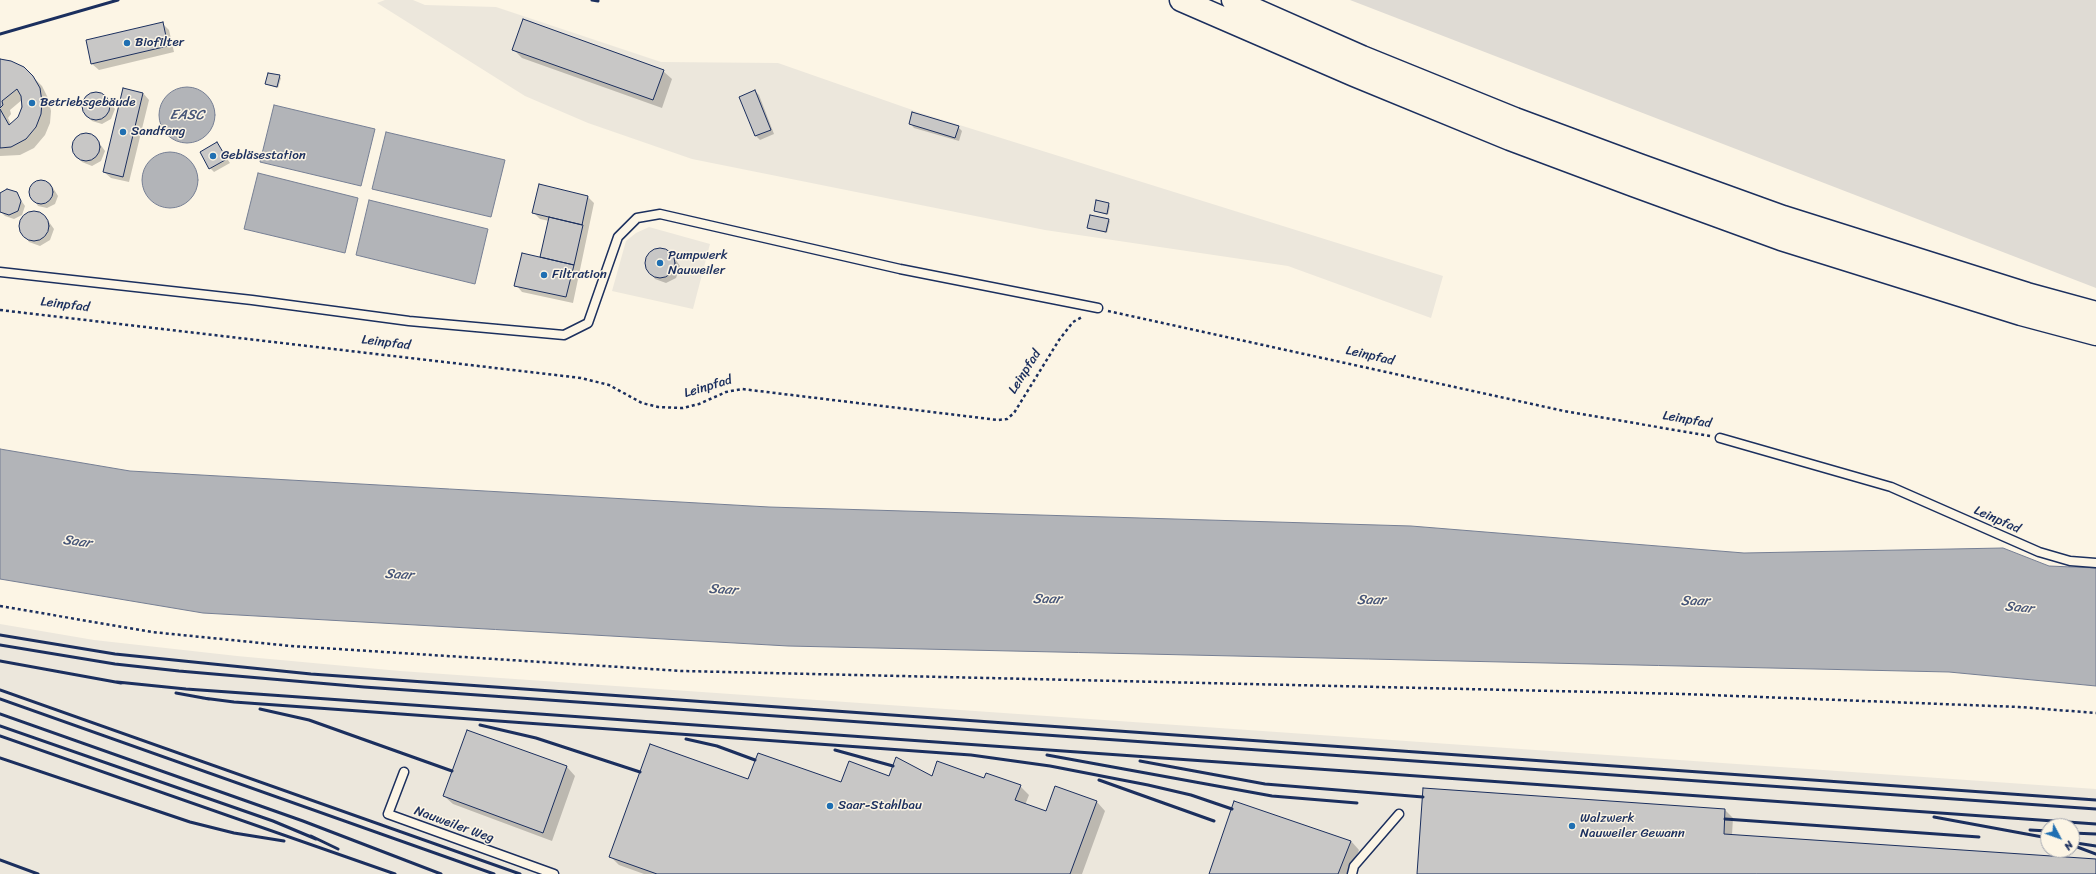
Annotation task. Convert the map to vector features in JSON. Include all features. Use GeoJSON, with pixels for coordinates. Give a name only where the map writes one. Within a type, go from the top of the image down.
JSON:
{"type":"FeatureCollection","features":[{"type":"Feature","properties":{"kind":"highway"},"geometry":{"type":"LineString","coordinates":[[1181,0],[1354,75],[1510,139],[1633,186],[1781,239],[1999,307],[2096,334]]}},
{"type":"Feature","properties":{"kind":"highway"},"geometry":{"type":"LineString","coordinates":[[1233,0],[1362,57],[1516,119],[1639,165],[1797,221],[2020,292],[2096,313]]}},
{"type":"Feature","properties":{"kind":"lane"},"geometry":{"type":"LineString","coordinates":[[0,272],[252,300],[409,321],[564,335],[588,323],[618,237],[637,218],[660,214],[900,269],[1098,308]]}},
{"type":"Feature","properties":{"kind":"lane","name":"Leinpfad"},"geometry":{"type":"LineString","coordinates":[[1720,438],[1891,487],[2039,552],[2070,561],[2096,563]]}},
{"type":"Feature","properties":{"kind":"lane","name":"Nauweiler Weg"},"geometry":{"type":"LineString","coordinates":[[404,772],[388,814],[554,874]]}},
{"type":"Feature","properties":{"kind":"lane"},"geometry":{"type":"LineString","coordinates":[[1352,874],[1354,866],[1399,814]]}},
{"type":"Feature","properties":{"kind":"path","name":"Leinpfad"},"geometry":{"type":"LineString","coordinates":[[0,310],[581,378],[609,385],[642,403],[658,407],[683,408],[699,404],[726,392],[742,389],[998,420],[1007,419],[1014,412],[1059,340],[1073,322],[1098,308],[1564,411],[1720,438]]}},
{"type":"Feature","properties":{"kind":"path"},"geometry":{"type":"LineString","coordinates":[[0,606],[152,632],[268,643],[682,671],[1684,694],[2019,707],[2096,713]]}},
{"type":"Feature","properties":{"kind":"shaded area"},"geometry":{"type":"Polygon","coordinates":[[[385,0],[413,0],[425,5],[496,7],[661,62],[778,63],[921,113],[1443,276],[1431,318],[1288,266],[1045,230],[692,159],[588,123],[525,96],[377,3],[385,0]]]}},
{"type":"Feature","properties":{"kind":"shaded area"},"geometry":{"type":"Polygon","coordinates":[[[1350,0],[2096,0],[2096,288],[1350,0]]]}},
{"type":"Feature","properties":{"kind":"shaded area","name":"Pumpwerk Nauweiler"},"geometry":{"type":"Polygon","coordinates":[[[649,227],[710,244],[693,309],[612,291],[626,241],[636,233],[649,227]]]}},
{"type":"Feature","properties":{"kind":"shaded area"},"geometry":{"type":"Polygon","coordinates":[[[0,624],[94,640],[237,656],[400,671],[2096,789],[2096,874],[0,874],[0,624]]]}},
{"type":"Feature","properties":{"kind":"water","name":"EASC"},"geometry":{"type":"Polygon","coordinates":[[[187,87],[198,89],[207,95],[213,104],[215,115],[213,126],[207,135],[198,141],[187,143],[176,141],[167,135],[161,126],[159,115],[161,104],[167,95],[176,89],[187,87]]]}},
{"type":"Feature","properties":{"kind":"water"},"geometry":{"type":"Polygon","coordinates":[[[274,105],[375,129],[361,186],[260,162],[274,105]]]}},
{"type":"Feature","properties":{"kind":"water"},"geometry":{"type":"Polygon","coordinates":[[[386,132],[505,160],[491,217],[372,189],[386,132]]]}},
{"type":"Feature","properties":{"kind":"water","name":"EASC"},"geometry":{"type":"Polygon","coordinates":[[[170,152],[181,154],[190,160],[196,169],[198,180],[196,191],[190,200],[181,206],[170,208],[159,206],[150,200],[144,191],[142,180],[144,169],[150,160],[159,154],[170,152]]]}},
{"type":"Feature","properties":{"kind":"water"},"geometry":{"type":"Polygon","coordinates":[[[258,173],[358,198],[345,253],[244,229],[258,173]]]}},
{"type":"Feature","properties":{"kind":"water"},"geometry":{"type":"Polygon","coordinates":[[[369,200],[488,229],[475,284],[356,255],[369,200]]]}},
{"type":"Feature","properties":{"kind":"water","name":"Saar"},"geometry":{"type":"Polygon","coordinates":[[[0,449],[130,471],[769,507],[1411,526],[1744,553],[2003,548],[2049,566],[2096,568],[2096,686],[1949,672],[788,646],[203,613],[0,579],[0,449]]]}},
{"type":"Feature","properties":{"kind":"building"},"geometry":{"type":"Polygon","coordinates":[[[523,19],[664,70],[653,100],[512,50],[523,19]]]}},
{"type":"Feature","properties":{"kind":"building","name":"Biofilter"},"geometry":{"type":"Polygon","coordinates":[[[163,22],[168,46],[91,64],[86,40],[163,22]]]}},
{"type":"Feature","properties":{"kind":"building","name":"Betriebsgebäude"},"geometry":{"type":"Polygon","coordinates":[[[0,59],[11,61],[24,67],[33,76],[40,88],[42,102],[41,114],[36,127],[26,139],[11,147],[0,148],[0,109],[9,125],[18,117],[22,107],[21,96],[17,89],[2,101],[3,105],[0,108],[0,59]]]}},
{"type":"Feature","properties":{"kind":"building"},"geometry":{"type":"Polygon","coordinates":[[[268,73],[280,75],[277,87],[265,84],[268,73]]]}},
{"type":"Feature","properties":{"kind":"building","name":"Sandfang"},"geometry":{"type":"Polygon","coordinates":[[[123,88],[143,93],[123,177],[103,172],[123,88]]]}},
{"type":"Feature","properties":{"kind":"building"},"geometry":{"type":"Polygon","coordinates":[[[755,90],[771,130],[755,136],[739,97],[755,90]]]}},
{"type":"Feature","properties":{"kind":"building"},"geometry":{"type":"Polygon","coordinates":[[[96,92],[106,96],[110,106],[106,116],[96,120],[86,116],[82,106],[86,96],[96,92]]]}},
{"type":"Feature","properties":{"kind":"building"},"geometry":{"type":"Polygon","coordinates":[[[912,112],[959,126],[955,138],[909,124],[912,112]]]}},
{"type":"Feature","properties":{"kind":"building"},"geometry":{"type":"Polygon","coordinates":[[[86,133],[96,137],[100,147],[96,157],[86,161],[76,157],[72,147],[76,137],[86,133]]]}},
{"type":"Feature","properties":{"kind":"building","name":"Gebläsestation"},"geometry":{"type":"Polygon","coordinates":[[[217,142],[227,159],[209,169],[200,152],[217,142]]]}},
{"type":"Feature","properties":{"kind":"building"},"geometry":{"type":"Polygon","coordinates":[[[41,180],[50,183],[53,192],[50,201],[41,204],[32,201],[29,192],[32,183],[41,180]]]}},
{"type":"Feature","properties":{"kind":"building"},"geometry":{"type":"Polygon","coordinates":[[[539,184],[588,196],[582,225],[532,213],[539,184]]]}},
{"type":"Feature","properties":{"kind":"building"},"geometry":{"type":"Polygon","coordinates":[[[7,189],[17,192],[21,201],[18,211],[9,215],[0,212],[0,193],[7,189]]]}},
{"type":"Feature","properties":{"kind":"building"},"geometry":{"type":"Polygon","coordinates":[[[1096,200],[1109,203],[1107,214],[1094,211],[1096,200]]]}},
{"type":"Feature","properties":{"kind":"building"},"geometry":{"type":"Polygon","coordinates":[[[34,211],[45,215],[49,226],[45,237],[34,241],[23,237],[19,226],[23,215],[34,211]]]}},
{"type":"Feature","properties":{"kind":"building"},"geometry":{"type":"Polygon","coordinates":[[[1090,215],[1109,219],[1106,232],[1087,228],[1090,215]]]}},
{"type":"Feature","properties":{"kind":"building","name":"Filtration"},"geometry":{"type":"Polygon","coordinates":[[[549,217],[583,225],[574,265],[540,257],[549,217]]]}},
{"type":"Feature","properties":{"kind":"building","name":"Pumpwerk Nauweiler"},"geometry":{"type":"Polygon","coordinates":[[[660,248],[671,252],[675,263],[671,274],[660,278],[649,274],[645,263],[649,252],[660,248]]]}},
{"type":"Feature","properties":{"kind":"building","name":"Filtration"},"geometry":{"type":"Polygon","coordinates":[[[522,253],[574,265],[566,297],[514,286],[522,253]]]}},
{"type":"Feature","properties":{"kind":"building"},"geometry":{"type":"Polygon","coordinates":[[[467,730],[567,766],[543,833],[443,796],[467,730]]]}},
{"type":"Feature","properties":{"kind":"building","name":"Saar-Stahlbau"},"geometry":{"type":"Polygon","coordinates":[[[650,744],[748,779],[758,753],[841,782],[849,761],[889,776],[896,757],[932,776],[937,761],[984,778],[986,773],[1021,785],[1015,800],[1046,811],[1055,786],[1097,801],[1070,874],[657,874],[609,857],[650,744]]]}},
{"type":"Feature","properties":{"kind":"building","name":"Walzwerk Nauweiler Gewann"},"geometry":{"type":"Polygon","coordinates":[[[1423,788],[1725,809],[1724,834],[2040,855],[2040,858],[2096,859],[2096,874],[1417,874],[1423,788]]]}},
{"type":"Feature","properties":{"kind":"building"},"geometry":{"type":"Polygon","coordinates":[[[1234,801],[1351,841],[1338,874],[1209,874],[1234,801]]]}},
{"type":"Feature","properties":{"kind":"railway"},"geometry":{"type":"LineString","coordinates":[[0,34],[118,0]]}},
{"type":"Feature","properties":{"kind":"railway"},"geometry":{"type":"LineString","coordinates":[[592,0],[598,1]]}},
{"type":"Feature","properties":{"kind":"railway"},"geometry":{"type":"LineString","coordinates":[[0,635],[115,654],[311,674],[2096,800]]}},
{"type":"Feature","properties":{"kind":"railway"},"geometry":{"type":"LineString","coordinates":[[0,645],[115,664],[364,687],[2096,809]]}},
{"type":"Feature","properties":{"kind":"railway"},"geometry":{"type":"LineString","coordinates":[[0,661],[121,683]]}},
{"type":"Feature","properties":{"kind":"railway"},"geometry":{"type":"LineString","coordinates":[[117,682],[186,689],[2096,824]]}},
{"type":"Feature","properties":{"kind":"railway"},"geometry":{"type":"LineString","coordinates":[[0,690],[520,874]]}},
{"type":"Feature","properties":{"kind":"railway"},"geometry":{"type":"LineString","coordinates":[[176,693],[209,699]]}},
{"type":"Feature","properties":{"kind":"railway"},"geometry":{"type":"LineString","coordinates":[[203,698],[234,702],[971,755],[1050,766],[1148,785],[1191,795],[1232,809]]}},
{"type":"Feature","properties":{"kind":"railway"},"geometry":{"type":"LineString","coordinates":[[0,699],[494,874]]}},
{"type":"Feature","properties":{"kind":"railway"},"geometry":{"type":"LineString","coordinates":[[260,709],[309,720],[452,771]]}},
{"type":"Feature","properties":{"kind":"railway"},"geometry":{"type":"LineString","coordinates":[[0,714],[303,821],[441,874]]}},
{"type":"Feature","properties":{"kind":"railway"},"geometry":{"type":"LineString","coordinates":[[480,725],[536,738],[640,772]]}},
{"type":"Feature","properties":{"kind":"railway"},"geometry":{"type":"LineString","coordinates":[[0,726],[273,821],[316,839]]}},
{"type":"Feature","properties":{"kind":"railway"},"geometry":{"type":"LineString","coordinates":[[0,736],[395,874]]}},
{"type":"Feature","properties":{"kind":"railway"},"geometry":{"type":"LineString","coordinates":[[686,739],[717,746],[755,760]]}},
{"type":"Feature","properties":{"kind":"railway"},"geometry":{"type":"LineString","coordinates":[[835,750],[893,766]]}},
{"type":"Feature","properties":{"kind":"railway"},"geometry":{"type":"LineString","coordinates":[[1047,755],[1272,796],[1357,803]]}},
{"type":"Feature","properties":{"kind":"railway"},"geometry":{"type":"LineString","coordinates":[[0,758],[190,822],[234,833],[284,841]]}},
{"type":"Feature","properties":{"kind":"railway"},"geometry":{"type":"LineString","coordinates":[[1140,761],[1265,784],[1423,797]]}},
{"type":"Feature","properties":{"kind":"railway"},"geometry":{"type":"LineString","coordinates":[[1099,780],[1214,821]]}},
{"type":"Feature","properties":{"kind":"railway"},"geometry":{"type":"LineString","coordinates":[[1934,817],[2040,837]]}},
{"type":"Feature","properties":{"kind":"railway"},"geometry":{"type":"LineString","coordinates":[[1725,819],[1979,837]]}},
{"type":"Feature","properties":{"kind":"railway"},"geometry":{"type":"LineString","coordinates":[[2030,830],[2040,831]]}},
{"type":"Feature","properties":{"kind":"railway"},"geometry":{"type":"LineString","coordinates":[[2080,833],[2096,834]]}},
{"type":"Feature","properties":{"kind":"railway"},"geometry":{"type":"LineString","coordinates":[[311,836],[338,849]]}},
{"type":"Feature","properties":{"kind":"railway"},"geometry":{"type":"LineString","coordinates":[[2080,844],[2096,846]]}},
{"type":"Feature","properties":{"kind":"railway"},"geometry":{"type":"LineString","coordinates":[[2080,848],[2096,854]]}},
{"type":"Feature","properties":{"kind":"railway"},"geometry":{"type":"LineString","coordinates":[[0,860],[38,874]]}},
{"type":"Feature","properties":{"kind":"place","name":"Biofilter"},"geometry":{"type":"Point","coordinates":[127,43]}},
{"type":"Feature","properties":{"kind":"place","name":"Betriebsgebäude"},"geometry":{"type":"Point","coordinates":[32,103]}},
{"type":"Feature","properties":{"kind":"place","name":"Sandfang"},"geometry":{"type":"Point","coordinates":[123,132]}},
{"type":"Feature","properties":{"kind":"place","name":"Gebläsestation"},"geometry":{"type":"Point","coordinates":[213,156]}},
{"type":"Feature","properties":{"kind":"place","name":"Pumpwerk Nauweiler"},"geometry":{"type":"Point","coordinates":[660,263]}},
{"type":"Feature","properties":{"kind":"place","name":"Filtration"},"geometry":{"type":"Point","coordinates":[544,275]}},
{"type":"Feature","properties":{"kind":"place","name":"Saar-Stahlbau"},"geometry":{"type":"Point","coordinates":[830,806]}},
{"type":"Feature","properties":{"kind":"place","name":"Walzwerk Nauweiler Gewann"},"geometry":{"type":"Point","coordinates":[1572,826]}}]}
